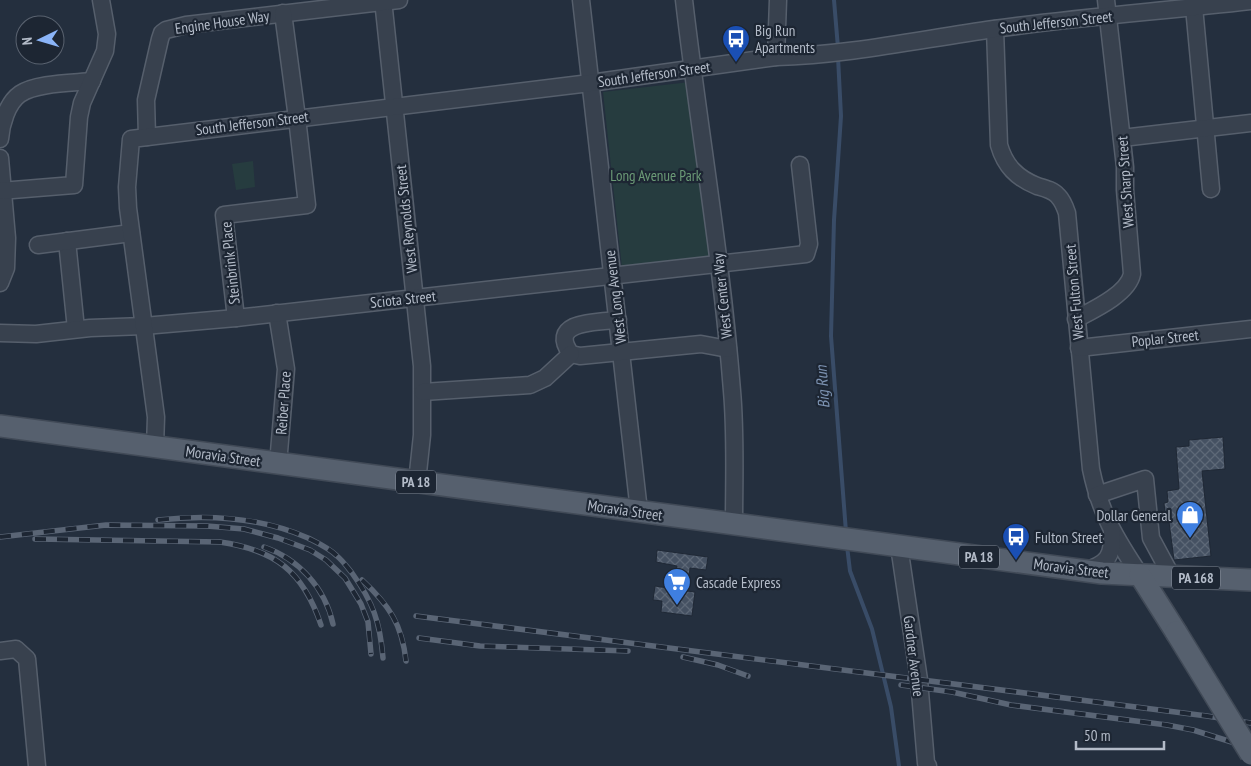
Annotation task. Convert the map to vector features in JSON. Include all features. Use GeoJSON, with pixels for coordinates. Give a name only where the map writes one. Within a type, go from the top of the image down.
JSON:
{"type":"FeatureCollection","features":[{"type":"Feature","properties":{"kind":"main road","name":"Moravia Street"},"geometry":{"type":"LineString","coordinates":[[0,426],[1084,571],[1251,580]]}},
{"type":"Feature","properties":{"kind":"main road"},"geometry":{"type":"LineString","coordinates":[[1140,575],[1251,754]]}},
{"type":"Feature","properties":{"kind":"street"},"geometry":{"type":"LineString","coordinates":[[1,191],[74,185],[79,117],[82,103],[105,51],[107,34],[102,0]]}},
{"type":"Feature","properties":{"kind":"street","name":"West Long Avenue"},"geometry":{"type":"LineString","coordinates":[[581,0],[639,511]]}},
{"type":"Feature","properties":{"kind":"street","name":"West Center Way"},"geometry":{"type":"LineString","coordinates":[[684,0],[704,146],[728,349],[734,426],[734,524]]}},
{"type":"Feature","properties":{"kind":"street"},"geometry":{"type":"LineString","coordinates":[[776,58],[778,0]]}},
{"type":"Feature","properties":{"kind":"street","name":"Engine House Way"},"geometry":{"type":"LineString","coordinates":[[147,137],[146,105],[149,84],[160,39],[166,30],[186,25],[388,1]]}},
{"type":"Feature","properties":{"kind":"street","name":"West Reynolds Street"},"geometry":{"type":"LineString","coordinates":[[388,1],[394,106],[423,392],[422,435],[417,482]]}},
{"type":"Feature","properties":{"kind":"street","name":"South Jefferson Street"},"geometry":{"type":"LineString","coordinates":[[147,137],[590,83],[692,68],[776,58],[802,57],[995,29],[1107,8],[1194,7],[1251,1]]}},
{"type":"Feature","properties":{"kind":"street"},"geometry":{"type":"LineString","coordinates":[[1194,7],[1211,188]]}},
{"type":"Feature","properties":{"kind":"street","name":"West Sharp Street"},"geometry":{"type":"LineString","coordinates":[[1076,319],[1113,297],[1131,281],[1132,274],[1122,138],[1107,8]]}},
{"type":"Feature","properties":{"kind":"street","name":"Steinbrink Place"},"geometry":{"type":"LineString","coordinates":[[236,318],[224,215],[306,205],[284,13]]}},
{"type":"Feature","properties":{"kind":"street","name":"West Fulton Street"},"geometry":{"type":"LineString","coordinates":[[995,29],[1001,151],[1009,168],[1019,177],[1050,190],[1064,204],[1067,214],[1090,462],[1097,494],[1112,532],[1140,575]]}},
{"type":"Feature","properties":{"kind":"street"},"geometry":{"type":"LineString","coordinates":[[0,100],[35,87],[92,81]]}},
{"type":"Feature","properties":{"kind":"street"},"geometry":{"type":"LineString","coordinates":[[0,139],[4,116],[18,94]]}},
{"type":"Feature","properties":{"kind":"street"},"geometry":{"type":"LineString","coordinates":[[1122,138],[1251,123]]}},
{"type":"Feature","properties":{"kind":"street"},"geometry":{"type":"LineString","coordinates":[[147,137],[131,139],[127,187],[131,233],[156,417],[155,447]]}},
{"type":"Feature","properties":{"kind":"street"},"geometry":{"type":"LineString","coordinates":[[0,158],[1,191],[7,238],[6,268],[0,283]]}},
{"type":"Feature","properties":{"kind":"street","name":"Sciota Street"},"geometry":{"type":"LineString","coordinates":[[0,333],[36,334],[76,329],[144,326],[236,318],[806,254],[809,249],[809,242],[800,165]]}},
{"type":"Feature","properties":{"kind":"street"},"geometry":{"type":"LineString","coordinates":[[38,245],[131,233]]}},
{"type":"Feature","properties":{"kind":"street"},"geometry":{"type":"LineString","coordinates":[[68,241],[76,329]]}},
{"type":"Feature","properties":{"kind":"street","name":"Reiber Place"},"geometry":{"type":"LineString","coordinates":[[276,313],[286,369],[278,464]]}},
{"type":"Feature","properties":{"kind":"street"},"geometry":{"type":"LineString","coordinates":[[618,320],[578,325],[568,330],[564,337],[565,346],[571,354],[580,356],[701,344],[728,349]]}},
{"type":"Feature","properties":{"kind":"street","name":"Poplar Street"},"geometry":{"type":"LineString","coordinates":[[1079,348],[1251,329]]}},
{"type":"Feature","properties":{"kind":"street"},"geometry":{"type":"LineString","coordinates":[[423,392],[530,385],[545,378],[571,354]]}},
{"type":"Feature","properties":{"kind":"street"},"geometry":{"type":"LineString","coordinates":[[1097,494],[1145,479],[1151,538],[1172,576]]}},
{"type":"Feature","properties":{"kind":"street"},"geometry":{"type":"LineString","coordinates":[[1084,571],[1096,567],[1107,559],[1112,544],[1112,532]]}},
{"type":"Feature","properties":{"kind":"street","name":"Gardner Avenue"},"geometry":{"type":"LineString","coordinates":[[900,546],[918,680],[926,763],[928,766]]}},
{"type":"Feature","properties":{"kind":"street"},"geometry":{"type":"LineString","coordinates":[[0,650],[16,650],[27,658],[37,766]]}},
{"type":"Feature","properties":{"kind":"green space","name":"Long Avenue Park"},"geometry":{"type":"Polygon","coordinates":[[[690,82],[710,259],[622,268],[603,92],[690,82]]]}},
{"type":"Feature","properties":{"kind":"green space"},"geometry":{"type":"Polygon","coordinates":[[[253,161],[255,187],[236,190],[232,164],[253,161]]]}},
{"type":"Feature","properties":{"kind":"building"},"geometry":{"type":"Polygon","coordinates":[[[1223,437],[1225,469],[1202,471],[1211,556],[1174,560],[1169,522],[1166,522],[1164,503],[1168,502],[1167,491],[1179,489],[1176,447],[1189,446],[1189,440],[1223,437]]]}},
{"type":"Feature","properties":{"kind":"building"},"geometry":{"type":"Polygon","coordinates":[[[657,550],[708,557],[706,570],[690,568],[687,591],[695,592],[692,616],[661,612],[662,601],[653,600],[655,586],[674,589],[677,566],[656,562],[657,550]]]}},
{"type":"Feature","properties":{"kind":"waterway","name":"Big Run"},"geometry":{"type":"LineString","coordinates":[[834,0],[838,48]]}},
{"type":"Feature","properties":{"kind":"waterway","name":"Big Run"},"geometry":{"type":"LineString","coordinates":[[838,57],[841,116],[834,220],[831,336],[846,532]]}},
{"type":"Feature","properties":{"kind":"waterway","name":"Big Run"},"geometry":{"type":"LineString","coordinates":[[847,546],[850,571],[872,629],[891,707],[899,766]]}},
{"type":"Feature","properties":{"kind":"railway"},"geometry":{"type":"LineString","coordinates":[[158,520],[197,517],[253,521],[290,531],[327,548],[352,573],[365,593],[377,623],[383,658]]}},
{"type":"Feature","properties":{"kind":"railway"},"geometry":{"type":"LineString","coordinates":[[0,537],[106,525],[207,526],[244,529],[278,538],[310,550],[326,560],[345,578],[361,604],[368,622],[371,654]]}},
{"type":"Feature","properties":{"kind":"railway"},"geometry":{"type":"LineString","coordinates":[[35,539],[220,542],[256,551],[284,566],[296,577],[314,606],[321,625]]}},
{"type":"Feature","properties":{"kind":"railway"},"geometry":{"type":"LineString","coordinates":[[264,547],[288,559],[309,576],[324,598],[333,624]]}},
{"type":"Feature","properties":{"kind":"railway"},"geometry":{"type":"LineString","coordinates":[[362,580],[380,598],[393,616],[401,636],[406,661]]}},
{"type":"Feature","properties":{"kind":"railway"},"geometry":{"type":"LineString","coordinates":[[416,616],[1251,723]]}},
{"type":"Feature","properties":{"kind":"railway"},"geometry":{"type":"LineString","coordinates":[[419,638],[480,646],[628,651]]}},
{"type":"Feature","properties":{"kind":"railway"},"geometry":{"type":"LineString","coordinates":[[683,657],[718,665],[748,676]]}},
{"type":"Feature","properties":{"kind":"railway"},"geometry":{"type":"LineString","coordinates":[[901,685],[952,692],[1011,705],[1167,725],[1193,730],[1251,748]]}},
{"type":"Feature","properties":{"kind":"place","name":"Big Run Apartments"},"geometry":{"type":"Point","coordinates":[736,63]}},
{"type":"Feature","properties":{"kind":"place","name":"Dollar General"},"geometry":{"type":"Point","coordinates":[1190,539]}},
{"type":"Feature","properties":{"kind":"place","name":"Fulton Street"},"geometry":{"type":"Point","coordinates":[1016,561]}},
{"type":"Feature","properties":{"kind":"place","name":"Cascade Express"},"geometry":{"type":"Point","coordinates":[677,606]}}]}
